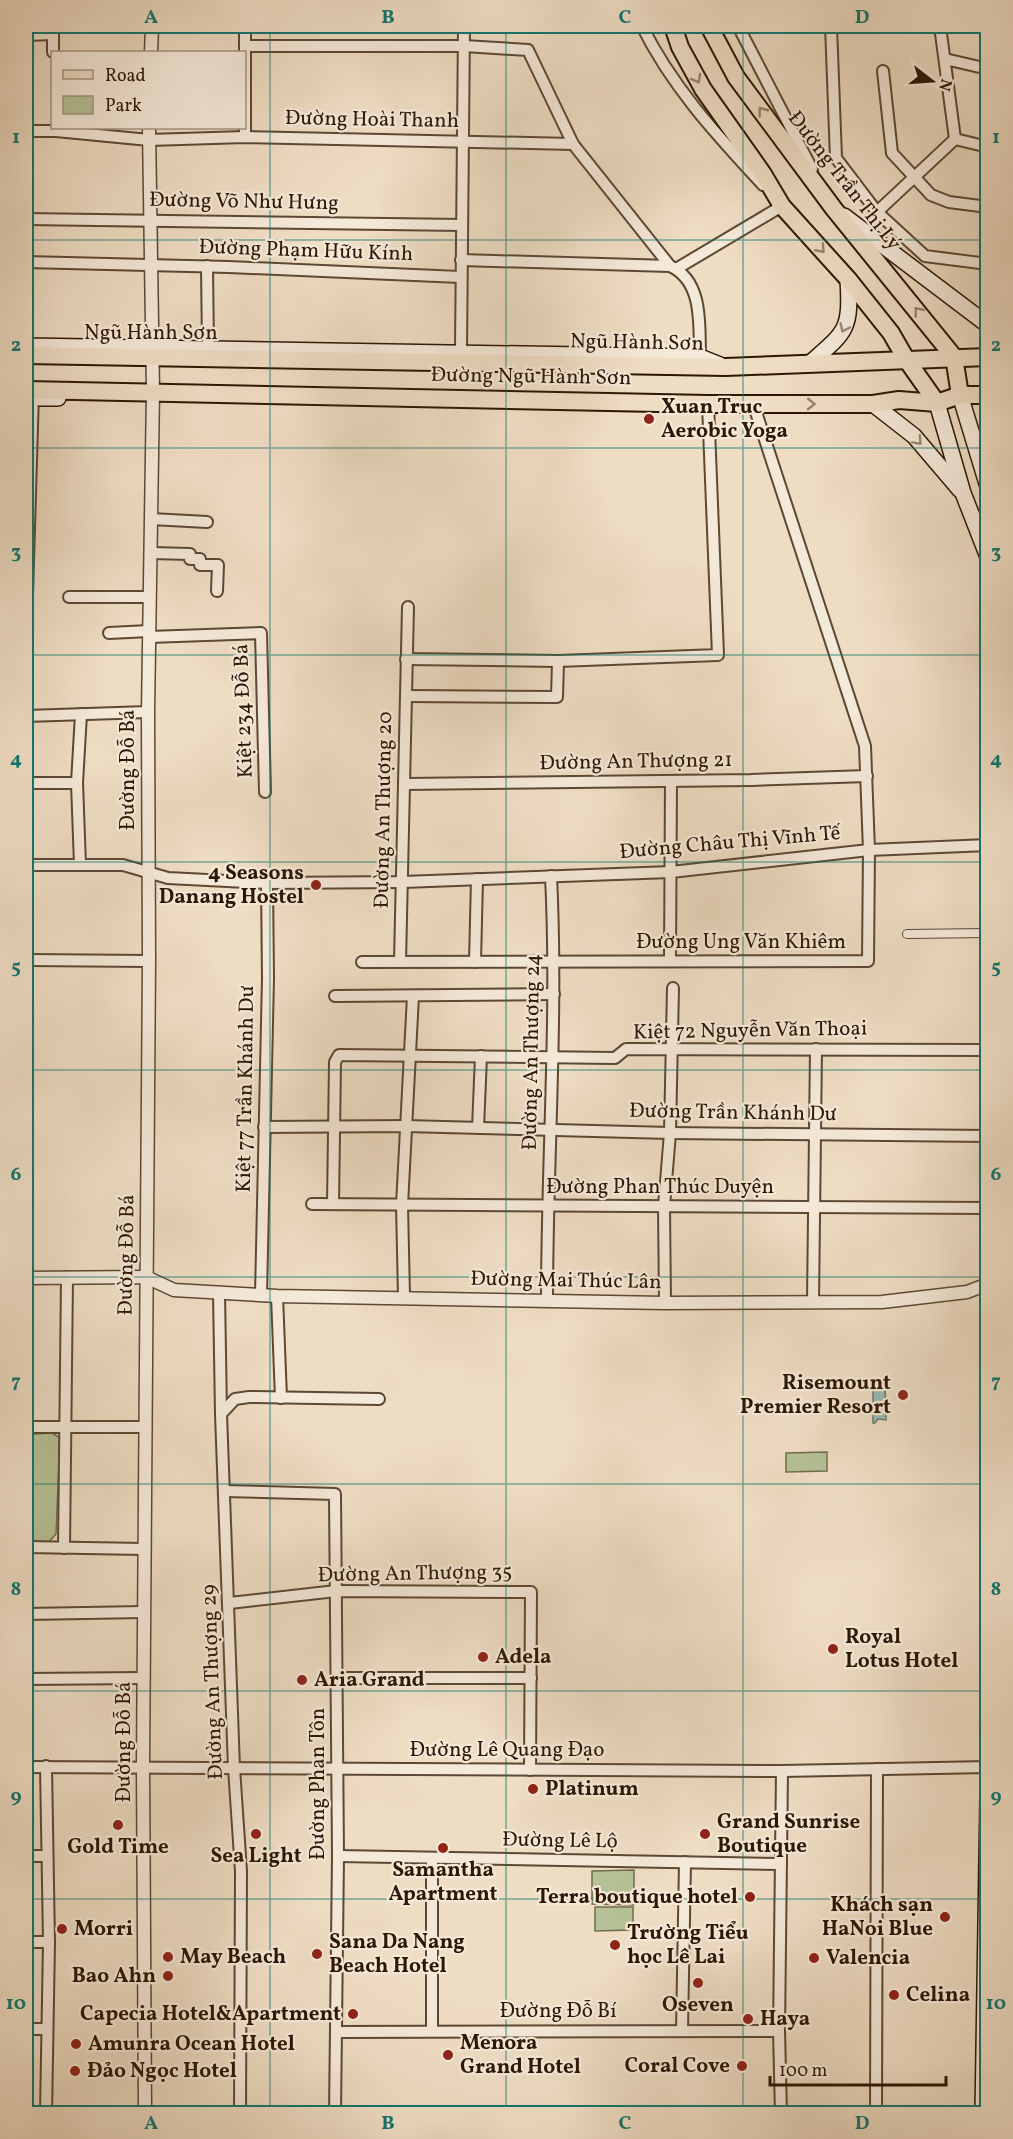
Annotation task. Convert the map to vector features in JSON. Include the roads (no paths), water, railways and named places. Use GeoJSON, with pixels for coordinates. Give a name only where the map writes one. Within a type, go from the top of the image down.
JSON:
{"type":"FeatureCollection","features":[{"type":"Feature","properties":{"kind":"main road"},"geometry":{"type":"LineString","coordinates":[[673,26],[680,47],[703,89],[763,174],[782,206],[849,279],[891,333],[937,403],[963,493],[987,557]]}},
{"type":"Feature","properties":{"kind":"main road","name":"Đường Trần Thị Lý"},"geometry":{"type":"LineString","coordinates":[[709,26],[736,77],[834,208],[954,357]]}},
{"type":"Feature","properties":{"kind":"main road"},"geometry":{"type":"LineString","coordinates":[[834,208],[987,325]]}},
{"type":"Feature","properties":{"kind":"main road"},"geometry":{"type":"LineString","coordinates":[[809,364],[840,337],[850,313],[849,279]]}},
{"type":"Feature","properties":{"kind":"main road","name":"Ngũ Hành Sơn"},"geometry":{"type":"LineString","coordinates":[[26,346],[152,352],[726,367]]}},
{"type":"Feature","properties":{"kind":"main road","name":"Ngũ Hành Sơn"},"geometry":{"type":"LineString","coordinates":[[26,355],[152,352],[208,348],[461,351],[699,357],[726,367]]}},
{"type":"Feature","properties":{"kind":"main road"},"geometry":{"type":"LineString","coordinates":[[954,357],[960,396],[986,480]]}},
{"type":"Feature","properties":{"kind":"main road"},"geometry":{"type":"LineString","coordinates":[[726,367],[987,357]]}},
{"type":"Feature","properties":{"kind":"main road","name":"Đường Ngũ Hành Sơn"},"geometry":{"type":"LineString","coordinates":[[29,394],[124,390],[153,394],[708,407],[753,403],[873,404],[899,400],[937,403]]}},
{"type":"Feature","properties":{"kind":"main road"},"geometry":{"type":"LineString","coordinates":[[29,394],[153,394]]}},
{"type":"Feature","properties":{"kind":"main road"},"geometry":{"type":"LineString","coordinates":[[937,403],[960,396],[987,395]]}},
{"type":"Feature","properties":{"kind":"main road"},"geometry":{"type":"LineString","coordinates":[[873,404],[914,436],[963,493]]}},
{"type":"Feature","properties":{"kind":"main road"},"geometry":{"type":"LineString","coordinates":[[986,480],[987,451]]}},
{"type":"Feature","properties":{"kind":"main road"},"geometry":{"type":"LineString","coordinates":[[984,2114],[987,1796]]}},
{"type":"Feature","properties":{"kind":"street"},"geometry":{"type":"LineString","coordinates":[[152,26],[152,51]]}},
{"type":"Feature","properties":{"kind":"street"},"geometry":{"type":"LineString","coordinates":[[245,26],[245,51]]}},
{"type":"Feature","properties":{"kind":"street"},"geometry":{"type":"LineString","coordinates":[[461,351],[464,26]]}},
{"type":"Feature","properties":{"kind":"street"},"geometry":{"type":"LineString","coordinates":[[461,260],[673,267],[782,206],[701,118],[655,52],[642,26]]}},
{"type":"Feature","properties":{"kind":"street"},"geometry":{"type":"LineString","coordinates":[[738,26],[780,112],[834,208]]}},
{"type":"Feature","properties":{"kind":"street"},"geometry":{"type":"LineString","coordinates":[[831,26],[836,158],[877,212],[925,256],[987,264]]}},
{"type":"Feature","properties":{"kind":"street"},"geometry":{"type":"LineString","coordinates":[[940,26],[955,139]]}},
{"type":"Feature","properties":{"kind":"street"},"geometry":{"type":"LineString","coordinates":[[26,34],[53,30],[53,51]]}},
{"type":"Feature","properties":{"kind":"street"},"geometry":{"type":"LineString","coordinates":[[245,46],[464,46],[528,51],[573,144],[673,267],[687,278],[699,308],[699,357]]}},
{"type":"Feature","properties":{"kind":"street"},"geometry":{"type":"LineString","coordinates":[[945,59],[987,69]]}},
{"type":"Feature","properties":{"kind":"street"},"geometry":{"type":"LineString","coordinates":[[884,71],[892,153],[925,192],[937,198],[987,207]]}},
{"type":"Feature","properties":{"kind":"street","name":"Đường Hoài Thanh"},"geometry":{"type":"LineString","coordinates":[[26,131],[56,129],[245,137],[573,144]]}},
{"type":"Feature","properties":{"kind":"street"},"geometry":{"type":"LineString","coordinates":[[245,129],[245,137]]}},
{"type":"Feature","properties":{"kind":"street","name":"Đường Đỗ Bá"},"geometry":{"type":"LineString","coordinates":[[144,2114],[143,1766],[149,961],[148,712],[153,394],[149,134]]}},
{"type":"Feature","properties":{"kind":"street"},"geometry":{"type":"LineString","coordinates":[[877,212],[955,139]]}},
{"type":"Feature","properties":{"kind":"street"},"geometry":{"type":"LineString","coordinates":[[955,139],[987,147]]}},
{"type":"Feature","properties":{"kind":"street","name":"Đường Võ Như Hưng"},"geometry":{"type":"LineString","coordinates":[[26,219],[462,225]]}},
{"type":"Feature","properties":{"kind":"street","name":"Đường Phạm Hữu Kính"},"geometry":{"type":"LineString","coordinates":[[26,262],[207,266],[460,277]]}},
{"type":"Feature","properties":{"kind":"street"},"geometry":{"type":"LineString","coordinates":[[207,266],[208,348]]}},
{"type":"Feature","properties":{"kind":"street"},"geometry":{"type":"LineString","coordinates":[[26,629],[29,394]]}},
{"type":"Feature","properties":{"kind":"street","name":"Đường Ung Văn Khiêm"},"geometry":{"type":"LineString","coordinates":[[362,962],[868,961],[869,850],[865,746],[753,403]]}},
{"type":"Feature","properties":{"kind":"street"},"geometry":{"type":"LineString","coordinates":[[406,659],[558,661],[718,655],[708,407]]}},
{"type":"Feature","properties":{"kind":"street"},"geometry":{"type":"LineString","coordinates":[[151,519],[207,522]]}},
{"type":"Feature","properties":{"kind":"street"},"geometry":{"type":"LineString","coordinates":[[151,553],[190,554],[190,559],[200,559],[200,565],[218,565],[217,591]]}},
{"type":"Feature","properties":{"kind":"street"},"geometry":{"type":"LineString","coordinates":[[69,597],[150,597]]}},
{"type":"Feature","properties":{"kind":"street","name":"Đường An Thượng 20"},"geometry":{"type":"LineString","coordinates":[[400,962],[408,607]]}},
{"type":"Feature","properties":{"kind":"street"},"geometry":{"type":"LineString","coordinates":[[109,633],[149,634]]}},
{"type":"Feature","properties":{"kind":"street","name":"Kiệt 234 Đỗ Bá"},"geometry":{"type":"LineString","coordinates":[[149,634],[261,633],[266,792]]}},
{"type":"Feature","properties":{"kind":"street"},"geometry":{"type":"LineString","coordinates":[[405,696],[557,697],[558,661]]}},
{"type":"Feature","properties":{"kind":"street"},"geometry":{"type":"LineString","coordinates":[[26,716],[148,712]]}},
{"type":"Feature","properties":{"kind":"street"},"geometry":{"type":"LineString","coordinates":[[80,865],[77,783],[81,714]]}},
{"type":"Feature","properties":{"kind":"street","name":"Đường An Thượng 21"},"geometry":{"type":"LineString","coordinates":[[404,784],[867,776]]}},
{"type":"Feature","properties":{"kind":"street"},"geometry":{"type":"LineString","coordinates":[[670,960],[671,781]]}},
{"type":"Feature","properties":{"kind":"street"},"geometry":{"type":"LineString","coordinates":[[26,783],[77,783]]}},
{"type":"Feature","properties":{"kind":"street","name":"Đường Châu Thị Vĩnh Tế"},"geometry":{"type":"LineString","coordinates":[[26,865],[123,865],[168,878],[267,883],[403,882],[671,872],[869,850],[987,845]]}},
{"type":"Feature","properties":{"kind":"street","name":"Đường An Thượng 24"},"geometry":{"type":"LineString","coordinates":[[547,1301],[547,1206],[555,994],[552,876]]}},
{"type":"Feature","properties":{"kind":"street"},"geometry":{"type":"LineString","coordinates":[[475,962],[477,879]]}},
{"type":"Feature","properties":{"kind":"street","name":"Kiệt 77 Trần Khánh Dư"},"geometry":{"type":"LineString","coordinates":[[261,1295],[268,978],[267,883]]}},
{"type":"Feature","properties":{"kind":"street"},"geometry":{"type":"LineString","coordinates":[[907,934],[987,933]]}},
{"type":"Feature","properties":{"kind":"street"},"geometry":{"type":"LineString","coordinates":[[26,960],[149,961]]}},
{"type":"Feature","properties":{"kind":"street"},"geometry":{"type":"LineString","coordinates":[[665,1303],[664,1206],[674,1048],[673,988]]}},
{"type":"Feature","properties":{"kind":"street"},"geometry":{"type":"LineString","coordinates":[[336,996],[555,994]]}},
{"type":"Feature","properties":{"kind":"street"},"geometry":{"type":"LineString","coordinates":[[404,1296],[402,1205],[409,1056],[412,1051],[413,996]]}},
{"type":"Feature","properties":{"kind":"street","name":"Kiệt 72 Nguyễn Văn Thoại"},"geometry":{"type":"LineString","coordinates":[[334,1126],[336,1058],[339,1055],[615,1058],[626,1049],[987,1050]]}},
{"type":"Feature","properties":{"kind":"street"},"geometry":{"type":"LineString","coordinates":[[813,1302],[816,1049]]}},
{"type":"Feature","properties":{"kind":"street"},"geometry":{"type":"LineString","coordinates":[[478,1128],[481,1056]]}},
{"type":"Feature","properties":{"kind":"street"},"geometry":{"type":"LineString","coordinates":[[333,1204],[334,1126]]}},
{"type":"Feature","properties":{"kind":"street","name":"Đường Trần Khánh Dư"},"geometry":{"type":"LineString","coordinates":[[264,1127],[406,1126],[670,1133],[987,1136]]}},
{"type":"Feature","properties":{"kind":"street","name":"Đường Phan Thúc Duyện"},"geometry":{"type":"LineString","coordinates":[[312,1204],[987,1208]]}},
{"type":"Feature","properties":{"kind":"street"},"geometry":{"type":"LineString","coordinates":[[26,1278],[146,1277]]}},
{"type":"Feature","properties":{"kind":"street","name":"Đường Mai Thúc Lân"},"geometry":{"type":"LineString","coordinates":[[146,1277],[174,1290],[277,1296],[404,1296],[665,1303],[893,1300],[967,1292],[987,1284]]}},
{"type":"Feature","properties":{"kind":"street"},"geometry":{"type":"LineString","coordinates":[[64,1548],[67,1278]]}},
{"type":"Feature","properties":{"kind":"street","name":"Đường An Thượng 29"},"geometry":{"type":"LineString","coordinates":[[219,1293],[221,1414],[230,1603],[234,1768],[241,1870],[240,2114]]}},
{"type":"Feature","properties":{"kind":"street"},"geometry":{"type":"LineString","coordinates":[[277,1296],[281,1398]]}},
{"type":"Feature","properties":{"kind":"street"},"geometry":{"type":"LineString","coordinates":[[221,1414],[235,1400],[379,1399]]}},
{"type":"Feature","properties":{"kind":"street"},"geometry":{"type":"LineString","coordinates":[[26,1427],[145,1427]]}},
{"type":"Feature","properties":{"kind":"street","name":"Đường Phan Tôn"},"geometry":{"type":"LineString","coordinates":[[224,1491],[335,1494],[337,1678],[335,1769],[338,1856],[335,2114]]}},
{"type":"Feature","properties":{"kind":"street"},"geometry":{"type":"LineString","coordinates":[[26,1547],[144,1549]]}},
{"type":"Feature","properties":{"kind":"street","name":"Đường An Thượng 35"},"geometry":{"type":"LineString","coordinates":[[230,1603],[336,1591],[531,1592],[530,1770]]}},
{"type":"Feature","properties":{"kind":"street"},"geometry":{"type":"LineString","coordinates":[[26,1614],[144,1612]]}},
{"type":"Feature","properties":{"kind":"street"},"geometry":{"type":"LineString","coordinates":[[26,1679],[144,1678]]}},
{"type":"Feature","properties":{"kind":"street"},"geometry":{"type":"LineString","coordinates":[[337,1678],[531,1678]]}},
{"type":"Feature","properties":{"kind":"street"},"geometry":{"type":"LineString","coordinates":[[46,1766],[49,1942],[46,2114]]}},
{"type":"Feature","properties":{"kind":"street","name":"Đường Lê Quang Đạo"},"geometry":{"type":"LineString","coordinates":[[26,1767],[782,1771],[987,1767]]}},
{"type":"Feature","properties":{"kind":"street"},"geometry":{"type":"LineString","coordinates":[[876,2114],[877,1769]]}},
{"type":"Feature","properties":{"kind":"street"},"geometry":{"type":"LineString","coordinates":[[781,2114],[779,2031],[782,1771]]}},
{"type":"Feature","properties":{"kind":"street"},"geometry":{"type":"LineString","coordinates":[[26,1856],[47,1856]]}},
{"type":"Feature","properties":{"kind":"street","name":"Đường Lê Lộ"},"geometry":{"type":"LineString","coordinates":[[338,1856],[781,1864]]}},
{"type":"Feature","properties":{"kind":"street"},"geometry":{"type":"LineString","coordinates":[[432,1859],[432,2030]]}},
{"type":"Feature","properties":{"kind":"street"},"geometry":{"type":"LineString","coordinates":[[682,2031],[685,1862]]}},
{"type":"Feature","properties":{"kind":"street"},"geometry":{"type":"LineString","coordinates":[[26,1942],[49,1942]]}},
{"type":"Feature","properties":{"kind":"street"},"geometry":{"type":"LineString","coordinates":[[26,2029],[47,2029]]}},
{"type":"Feature","properties":{"kind":"street","name":"Đường Đỗ Bí"},"geometry":{"type":"LineString","coordinates":[[336,2032],[779,2031]]}},
{"type":"Feature","properties":{"kind":"water"},"geometry":{"type":"Polygon","coordinates":[[[873,1381],[885,1382],[886,1420],[878,1419],[875,1423],[873,1423],[873,1381]]]}},
{"type":"Feature","properties":{"kind":"place","name":"Xuan Truc Aerobic Yoga"},"geometry":{"type":"Point","coordinates":[649,419]}},
{"type":"Feature","properties":{"kind":"place","name":"4 Seasons Danang Hostel"},"geometry":{"type":"Point","coordinates":[316,885]}},
{"type":"Feature","properties":{"kind":"place","name":"Risemount Premier Resort"},"geometry":{"type":"Point","coordinates":[903,1395]}},
{"type":"Feature","properties":{"kind":"place","name":"Royal Lotus Hotel"},"geometry":{"type":"Point","coordinates":[833,1649]}},
{"type":"Feature","properties":{"kind":"place","name":"Adela"},"geometry":{"type":"Point","coordinates":[483,1657]}},
{"type":"Feature","properties":{"kind":"place","name":"Aria Grand"},"geometry":{"type":"Point","coordinates":[302,1680]}},
{"type":"Feature","properties":{"kind":"place","name":"Platinum"},"geometry":{"type":"Point","coordinates":[533,1789]}},
{"type":"Feature","properties":{"kind":"place","name":"Gold Time"},"geometry":{"type":"Point","coordinates":[118,1825]}},
{"type":"Feature","properties":{"kind":"place","name":"Sea Light"},"geometry":{"type":"Point","coordinates":[256,1834]}},
{"type":"Feature","properties":{"kind":"place","name":"Grand Sunrise Boutique"},"geometry":{"type":"Point","coordinates":[705,1834]}},
{"type":"Feature","properties":{"kind":"place","name":"Samantha Apartment"},"geometry":{"type":"Point","coordinates":[443,1848]}},
{"type":"Feature","properties":{"kind":"place","name":"Terra boutique hotel"},"geometry":{"type":"Point","coordinates":[750,1897]}},
{"type":"Feature","properties":{"kind":"place","name":"Khách sạn HaNoi Blue"},"geometry":{"type":"Point","coordinates":[945,1917]}},
{"type":"Feature","properties":{"kind":"place","name":"Morri"},"geometry":{"type":"Point","coordinates":[62,1929]}},
{"type":"Feature","properties":{"kind":"place","name":"Trường Tiểu học Lê Lai"},"geometry":{"type":"Point","coordinates":[615,1945]}},
{"type":"Feature","properties":{"kind":"place","name":"Sana Da Nang Beach Hotel"},"geometry":{"type":"Point","coordinates":[317,1954]}},
{"type":"Feature","properties":{"kind":"place","name":"May Beach"},"geometry":{"type":"Point","coordinates":[168,1957]}},
{"type":"Feature","properties":{"kind":"place","name":"Valencia"},"geometry":{"type":"Point","coordinates":[814,1958]}},
{"type":"Feature","properties":{"kind":"place","name":"Bao Ahn"},"geometry":{"type":"Point","coordinates":[168,1976]}},
{"type":"Feature","properties":{"kind":"place","name":"Oseven"},"geometry":{"type":"Point","coordinates":[698,1983]}},
{"type":"Feature","properties":{"kind":"place","name":"Celina"},"geometry":{"type":"Point","coordinates":[894,1995]}},
{"type":"Feature","properties":{"kind":"place","name":"Capecia Hotel&Apartment"},"geometry":{"type":"Point","coordinates":[353,2014]}},
{"type":"Feature","properties":{"kind":"place","name":"Haya"},"geometry":{"type":"Point","coordinates":[748,2019]}},
{"type":"Feature","properties":{"kind":"place","name":"Amunra Ocean Hotel"},"geometry":{"type":"Point","coordinates":[76,2044]}},
{"type":"Feature","properties":{"kind":"place","name":"Menora Grand Hotel"},"geometry":{"type":"Point","coordinates":[448,2055]}},
{"type":"Feature","properties":{"kind":"place","name":"Coral Cove"},"geometry":{"type":"Point","coordinates":[742,2066]}},
{"type":"Feature","properties":{"kind":"place","name":"Đảo Ngọc Hotel"},"geometry":{"type":"Point","coordinates":[75,2071]}}]}
